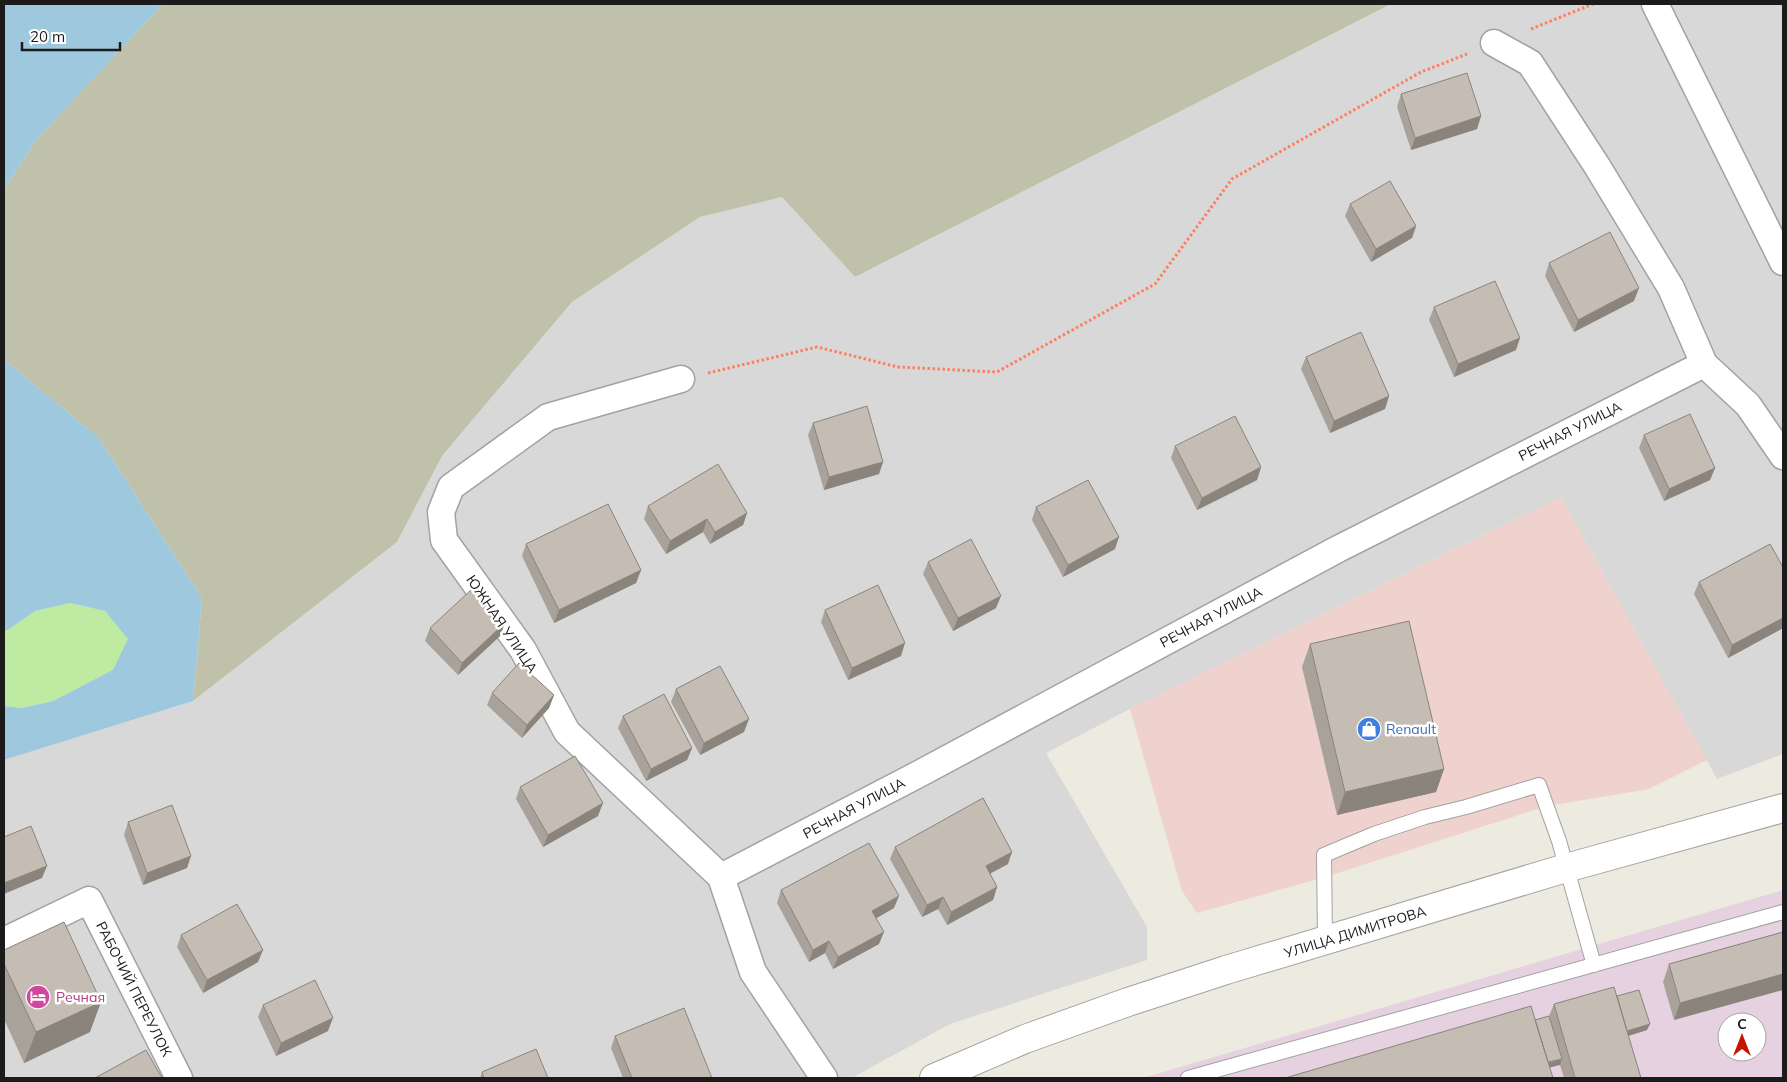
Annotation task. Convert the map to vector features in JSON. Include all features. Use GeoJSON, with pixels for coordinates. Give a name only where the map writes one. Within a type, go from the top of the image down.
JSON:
{"type":"FeatureCollection","features":[{"type":"Feature","properties":{"kind":"street"},"geometry":{"type":"LineString","coordinates":[[1655,4],[1783,262]]}},
{"type":"Feature","properties":{"kind":"street"},"geometry":{"type":"LineString","coordinates":[[1494,43],[1530,63],[1597,166],[1671,288],[1704,364],[1748,405],[1783,456]]}},
{"type":"Feature","properties":{"kind":"street","name":"РЕЧНАЯ УЛИЦА"},"geometry":{"type":"LineString","coordinates":[[721,877],[1338,549],[1704,364]]}},
{"type":"Feature","properties":{"kind":"street","name":"ЮЖНАЯ УЛИЦА"},"geometry":{"type":"LineString","coordinates":[[681,379],[548,417],[451,487],[441,512],[444,540],[523,650],[568,732],[721,877],[753,972],[824,1078]]}},
{"type":"Feature","properties":{"kind":"street","name":"УЛИЦА ДИМИТРОВА"},"geometry":{"type":"LineString","coordinates":[[934,1078],[1026,1039],[1128,1002],[1566,868],[1783,808]]}},
{"type":"Feature","properties":{"kind":"street","name":"РАБОЧИЙ ПЕРЕУЛОК"},"geometry":{"type":"LineString","coordinates":[[4,941],[89,900],[179,1078]]}},
{"type":"Feature","properties":{"kind":"lane"},"geometry":{"type":"LineString","coordinates":[[1325,941],[1324,855],[1374,834],[1425,817],[1466,808],[1539,785],[1566,868],[1594,965]]}},
{"type":"Feature","properties":{"kind":"lane"},"geometry":{"type":"LineString","coordinates":[[1188,1078],[1783,912]]}},
{"type":"Feature","properties":{"kind":"path"},"geometry":{"type":"LineString","coordinates":[[681,379],[817,347],[898,367],[997,372],[1155,284],[1232,179],[1421,72]]}},
{"type":"Feature","properties":{"kind":"shaded area"},"geometry":{"type":"Polygon","coordinates":[[[163,4],[1391,4],[855,277],[782,197],[700,217],[572,302],[442,456],[397,542],[193,701],[202,598],[98,437],[4,360],[4,189],[37,139],[163,4]]]}},
{"type":"Feature","properties":{"kind":"shaded area"},"geometry":{"type":"Polygon","coordinates":[[[1391,4],[1783,4],[1783,754],[1717,779],[1561,497],[1130,709],[1046,753],[1147,927],[1147,960],[950,1024],[852,1078],[4,1078],[4,760],[193,701],[397,542],[442,456],[572,302],[700,217],[782,197],[855,277],[1391,4]]]}},
{"type":"Feature","properties":{"kind":"shaded area"},"geometry":{"type":"Polygon","coordinates":[[[1561,497],[1707,760],[1649,789],[1547,806],[1325,877],[1197,913],[1182,891],[1130,709],[1561,497]]]}},
{"type":"Feature","properties":{"kind":"shaded area"},"geometry":{"type":"Polygon","coordinates":[[[1783,890],[1783,1078],[1143,1078],[1783,890]]]}},
{"type":"Feature","properties":{"kind":"green space"},"geometry":{"type":"Polygon","coordinates":[[[70,603],[105,611],[129,639],[114,670],[53,701],[21,708],[4,706],[4,630],[8,630],[35,611],[70,603]]]}},
{"type":"Feature","properties":{"kind":"water"},"geometry":{"type":"Polygon","coordinates":[[[4,4],[163,4],[37,139],[4,189],[4,4]]]}},
{"type":"Feature","properties":{"kind":"water"},"geometry":{"type":"Polygon","coordinates":[[[4,360],[98,437],[202,598],[193,701],[4,760],[4,706],[22,708],[53,701],[113,670],[128,639],[105,611],[70,603],[35,611],[8,630],[4,630],[4,360]]]}},
{"type":"Feature","properties":{"kind":"building"},"geometry":{"type":"Polygon","coordinates":[[[1467,73],[1481,116],[1415,138],[1401,94],[1467,73]]]}},
{"type":"Feature","properties":{"kind":"building"},"geometry":{"type":"Polygon","coordinates":[[[1390,181],[1416,226],[1376,249],[1350,204],[1390,181]]]}},
{"type":"Feature","properties":{"kind":"building"},"geometry":{"type":"Polygon","coordinates":[[[1610,232],[1639,288],[1578,320],[1549,263],[1610,232]]]}},
{"type":"Feature","properties":{"kind":"building"},"geometry":{"type":"Polygon","coordinates":[[[1495,281],[1520,338],[1458,364],[1434,307],[1495,281]]]}},
{"type":"Feature","properties":{"kind":"building"},"geometry":{"type":"Polygon","coordinates":[[[1361,332],[1389,396],[1334,421],[1306,357],[1361,332]]]}},
{"type":"Feature","properties":{"kind":"building"},"geometry":{"type":"Polygon","coordinates":[[[867,406],[883,462],[829,477],[813,423],[867,406]]]}},
{"type":"Feature","properties":{"kind":"building"},"geometry":{"type":"Polygon","coordinates":[[[1690,414],[1715,468],[1669,489],[1644,435],[1690,414]]]}},
{"type":"Feature","properties":{"kind":"building"},"geometry":{"type":"Polygon","coordinates":[[[1235,416],[1261,467],[1202,498],[1175,446],[1235,416]]]}},
{"type":"Feature","properties":{"kind":"building"},"geometry":{"type":"Polygon","coordinates":[[[718,464],[747,513],[715,532],[707,519],[670,541],[648,506],[718,464]]]}},
{"type":"Feature","properties":{"kind":"building"},"geometry":{"type":"Polygon","coordinates":[[[1088,480],[1119,537],[1068,565],[1036,507],[1088,480]]]}},
{"type":"Feature","properties":{"kind":"building"},"geometry":{"type":"Polygon","coordinates":[[[608,504],[641,570],[559,610],[526,544],[608,504]]]}},
{"type":"Feature","properties":{"kind":"building"},"geometry":{"type":"Polygon","coordinates":[[[971,539],[1001,596],[958,618],[928,562],[971,539]]]}},
{"type":"Feature","properties":{"kind":"building"},"geometry":{"type":"Polygon","coordinates":[[[1770,544],[1783,567],[1783,618],[1732,645],[1699,582],[1770,544]]]}},
{"type":"Feature","properties":{"kind":"building"},"geometry":{"type":"Polygon","coordinates":[[[878,585],[905,643],[852,668],[825,610],[878,585]]]}},
{"type":"Feature","properties":{"kind":"building"},"geometry":{"type":"Polygon","coordinates":[[[472,589],[505,623],[462,663],[430,628],[472,589]]]}},
{"type":"Feature","properties":{"kind":"building","name":"Renault"},"geometry":{"type":"Polygon","coordinates":[[[1409,621],[1444,769],[1345,792],[1310,644],[1409,621]]]}},
{"type":"Feature","properties":{"kind":"building"},"geometry":{"type":"Polygon","coordinates":[[[519,663],[554,695],[527,725],[492,693],[519,663]]]}},
{"type":"Feature","properties":{"kind":"building"},"geometry":{"type":"Polygon","coordinates":[[[720,666],[749,719],[704,743],[676,689],[720,666]]]}},
{"type":"Feature","properties":{"kind":"building"},"geometry":{"type":"Polygon","coordinates":[[[664,694],[692,748],[651,769],[623,716],[664,694]]]}},
{"type":"Feature","properties":{"kind":"building"},"geometry":{"type":"Polygon","coordinates":[[[575,756],[603,803],[548,835],[520,787],[575,756]]]}},
{"type":"Feature","properties":{"kind":"building"},"geometry":{"type":"Polygon","coordinates":[[[983,798],[1012,852],[986,866],[997,887],[951,912],[943,897],[927,905],[895,847],[983,798]]]}},
{"type":"Feature","properties":{"kind":"building"},"geometry":{"type":"Polygon","coordinates":[[[172,805],[191,856],[147,873],[128,822],[172,805]]]}},
{"type":"Feature","properties":{"kind":"building"},"geometry":{"type":"Polygon","coordinates":[[[31,826],[47,866],[4,883],[4,837],[31,826]]]}},
{"type":"Feature","properties":{"kind":"building"},"geometry":{"type":"Polygon","coordinates":[[[869,843],[899,896],[872,911],[884,932],[838,957],[829,941],[813,950],[781,890],[869,843]]]}},
{"type":"Feature","properties":{"kind":"building"},"geometry":{"type":"Polygon","coordinates":[[[237,904],[263,950],[207,980],[181,935],[237,904]]]}},
{"type":"Feature","properties":{"kind":"building"},"geometry":{"type":"Polygon","coordinates":[[[64,922],[101,1002],[36,1032],[4,964],[4,950],[64,922]]]}},
{"type":"Feature","properties":{"kind":"building"},"geometry":{"type":"Polygon","coordinates":[[[1783,932],[1783,974],[1680,1003],[1669,964],[1783,932]]]}},
{"type":"Feature","properties":{"kind":"building"},"geometry":{"type":"Polygon","coordinates":[[[315,980],[333,1018],[281,1043],[263,1005],[315,980]]]}},
{"type":"Feature","properties":{"kind":"building"},"geometry":{"type":"Polygon","coordinates":[[[1614,987],[1641,1078],[1575,1078],[1554,1004],[1614,987]]]}},
{"type":"Feature","properties":{"kind":"building"},"geometry":{"type":"Polygon","coordinates":[[[1639,990],[1650,1024],[1627,1031],[1617,996],[1639,990]]]}},
{"type":"Feature","properties":{"kind":"building"},"geometry":{"type":"Polygon","coordinates":[[[1531,1006],[1553,1078],[1285,1078],[1531,1006]]]}},
{"type":"Feature","properties":{"kind":"building"},"geometry":{"type":"Polygon","coordinates":[[[684,1008],[712,1078],[632,1078],[615,1036],[684,1008]]]}},
{"type":"Feature","properties":{"kind":"building"},"geometry":{"type":"Polygon","coordinates":[[[1549,1016],[1562,1059],[1548,1062],[1535,1020],[1549,1016]]]}},
{"type":"Feature","properties":{"kind":"building"},"geometry":{"type":"Polygon","coordinates":[[[536,1049],[548,1078],[484,1078],[482,1072],[536,1049]]]}},
{"type":"Feature","properties":{"kind":"building"},"geometry":{"type":"Polygon","coordinates":[[[146,1050],[162,1078],[95,1078],[146,1050]]]}},
{"type":"Feature","properties":{"kind":"place","name":"Renault"},"geometry":{"type":"Point","coordinates":[1369,729]}},
{"type":"Feature","properties":{"kind":"place","name":"Речная"},"geometry":{"type":"Point","coordinates":[38,997]}}]}
